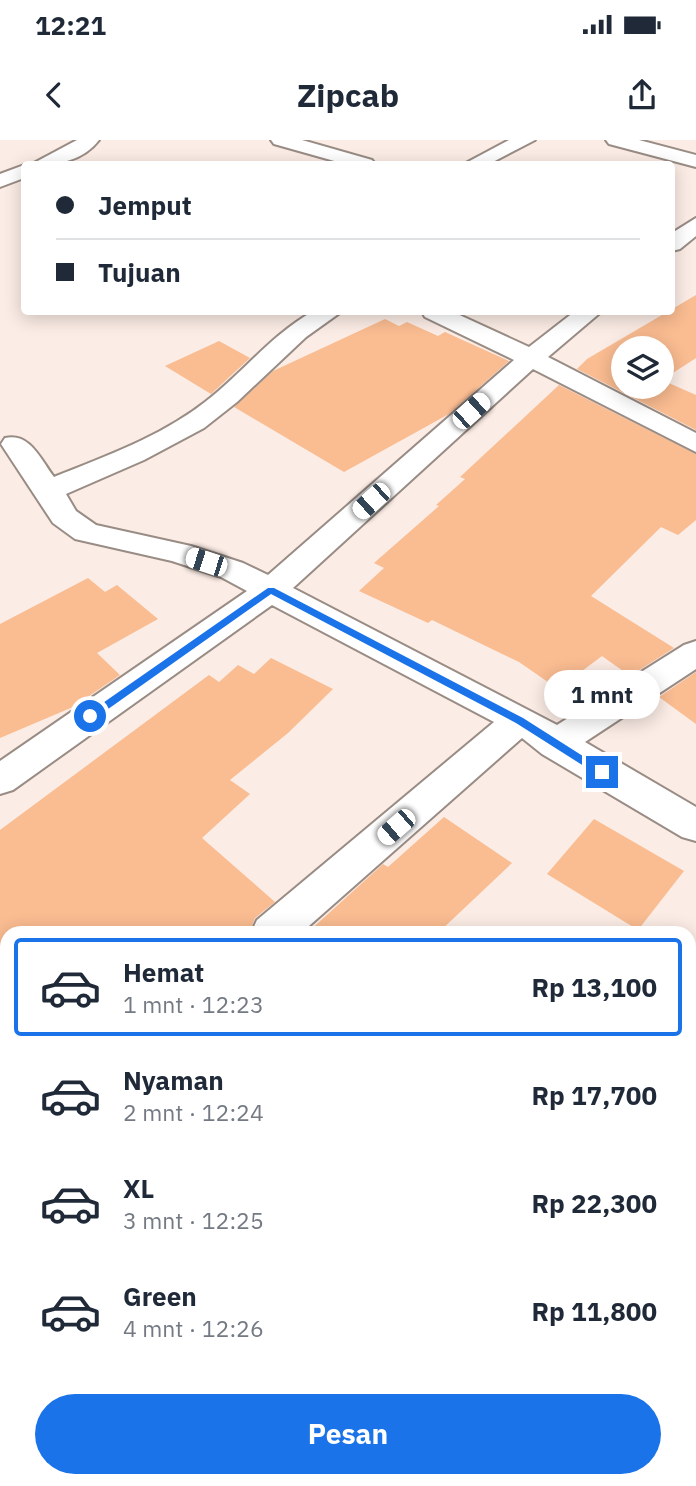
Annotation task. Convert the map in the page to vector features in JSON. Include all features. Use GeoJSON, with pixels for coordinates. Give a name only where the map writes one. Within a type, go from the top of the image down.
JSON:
{"type":"FeatureCollection","features":[{"type":"Feature","properties":{"kind":"street"},"geometry":{"type":"LineString","coordinates":[[281,140],[354,161]]}},
{"type":"Feature","properties":{"kind":"street"},"geometry":{"type":"LineString","coordinates":[[485,156],[526,140]]}},
{"type":"Feature","properties":{"kind":"street"},"geometry":{"type":"LineString","coordinates":[[616,140],[696,161]]}},
{"type":"Feature","properties":{"kind":"street"},"geometry":{"type":"LineString","coordinates":[[48,161],[82,145],[99,160]]}},
{"type":"Feature","properties":{"kind":"street"},"geometry":{"type":"LineString","coordinates":[[0,181],[21,172]]}},
{"type":"Feature","properties":{"kind":"street"},"geometry":{"type":"LineString","coordinates":[[49,490],[176,435],[215,408],[301,329],[324,315]]}},
{"type":"Feature","properties":{"kind":"street"},"geometry":{"type":"LineString","coordinates":[[440,315],[531,358],[696,444]]}},
{"type":"Feature","properties":{"kind":"street"},"geometry":{"type":"LineString","coordinates":[[0,780],[271,590],[531,358],[585,315]]}},
{"type":"Feature","properties":{"kind":"street"},"geometry":{"type":"LineString","coordinates":[[5,439],[49,490],[64,517],[86,532],[180,553],[232,570],[520,720],[555,744],[696,826]]}},
{"type":"Feature","properties":{"kind":"street"},"geometry":{"type":"LineString","coordinates":[[555,744],[696,653]]}},
{"type":"Feature","properties":{"kind":"street"},"geometry":{"type":"LineString","coordinates":[[280,926],[520,720]]}},
{"type":"Feature","properties":{"kind":"building"},"geometry":{"type":"Polygon","coordinates":[[[696,295],[696,358],[674,372],[674,336],[626,336],[662,315],[675,315],[675,307],[696,295]]]}},
{"type":"Feature","properties":{"kind":"building"},"geometry":{"type":"Polygon","coordinates":[[[385,319],[399,326],[407,322],[438,336],[445,332],[509,361],[449,414],[344,472],[234,407],[273,371],[385,319]]]}},
{"type":"Feature","properties":{"kind":"building"},"geometry":{"type":"Polygon","coordinates":[[[219,341],[250,358],[211,394],[165,366],[219,341]]]}},
{"type":"Feature","properties":{"kind":"building"},"geometry":{"type":"Polygon","coordinates":[[[611,345],[611,386],[577,369],[587,359],[611,345]]]}},
{"type":"Feature","properties":{"kind":"building"},"geometry":{"type":"Polygon","coordinates":[[[559,385],[696,454],[696,520],[678,535],[661,527],[591,596],[674,648],[630,676],[602,656],[558,689],[519,662],[432,620],[428,623],[359,591],[384,568],[374,563],[439,506],[436,505],[465,479],[460,477],[559,385]]]}},
{"type":"Feature","properties":{"kind":"building"},"geometry":{"type":"Polygon","coordinates":[[[674,385],[696,395],[696,430],[636,399],[674,399],[674,385]]]}},
{"type":"Feature","properties":{"kind":"building"},"geometry":{"type":"Polygon","coordinates":[[[88,578],[105,592],[117,585],[158,619],[97,653],[120,675],[73,707],[0,738],[0,624],[88,578]]]}},
{"type":"Feature","properties":{"kind":"building"},"geometry":{"type":"Polygon","coordinates":[[[271,658],[333,689],[288,733],[230,780],[250,794],[202,838],[275,902],[255,918],[252,926],[0,926],[0,830],[209,675],[219,682],[238,665],[254,674],[271,658]]]}},
{"type":"Feature","properties":{"kind":"building"},"geometry":{"type":"Polygon","coordinates":[[[696,672],[696,724],[659,697],[696,672]]]}},
{"type":"Feature","properties":{"kind":"building"},"geometry":{"type":"Polygon","coordinates":[[[444,817],[512,863],[445,926],[315,926],[383,864],[388,867],[444,817]]]}},
{"type":"Feature","properties":{"kind":"building"},"geometry":{"type":"Polygon","coordinates":[[[594,819],[684,871],[641,926],[632,926],[547,874],[594,819]]]}},
{"type":"Feature","properties":{"kind":"route"},"geometry":{"type":"LineString","coordinates":[[90,716],[271,590],[520,720],[602,772]]}}]}
